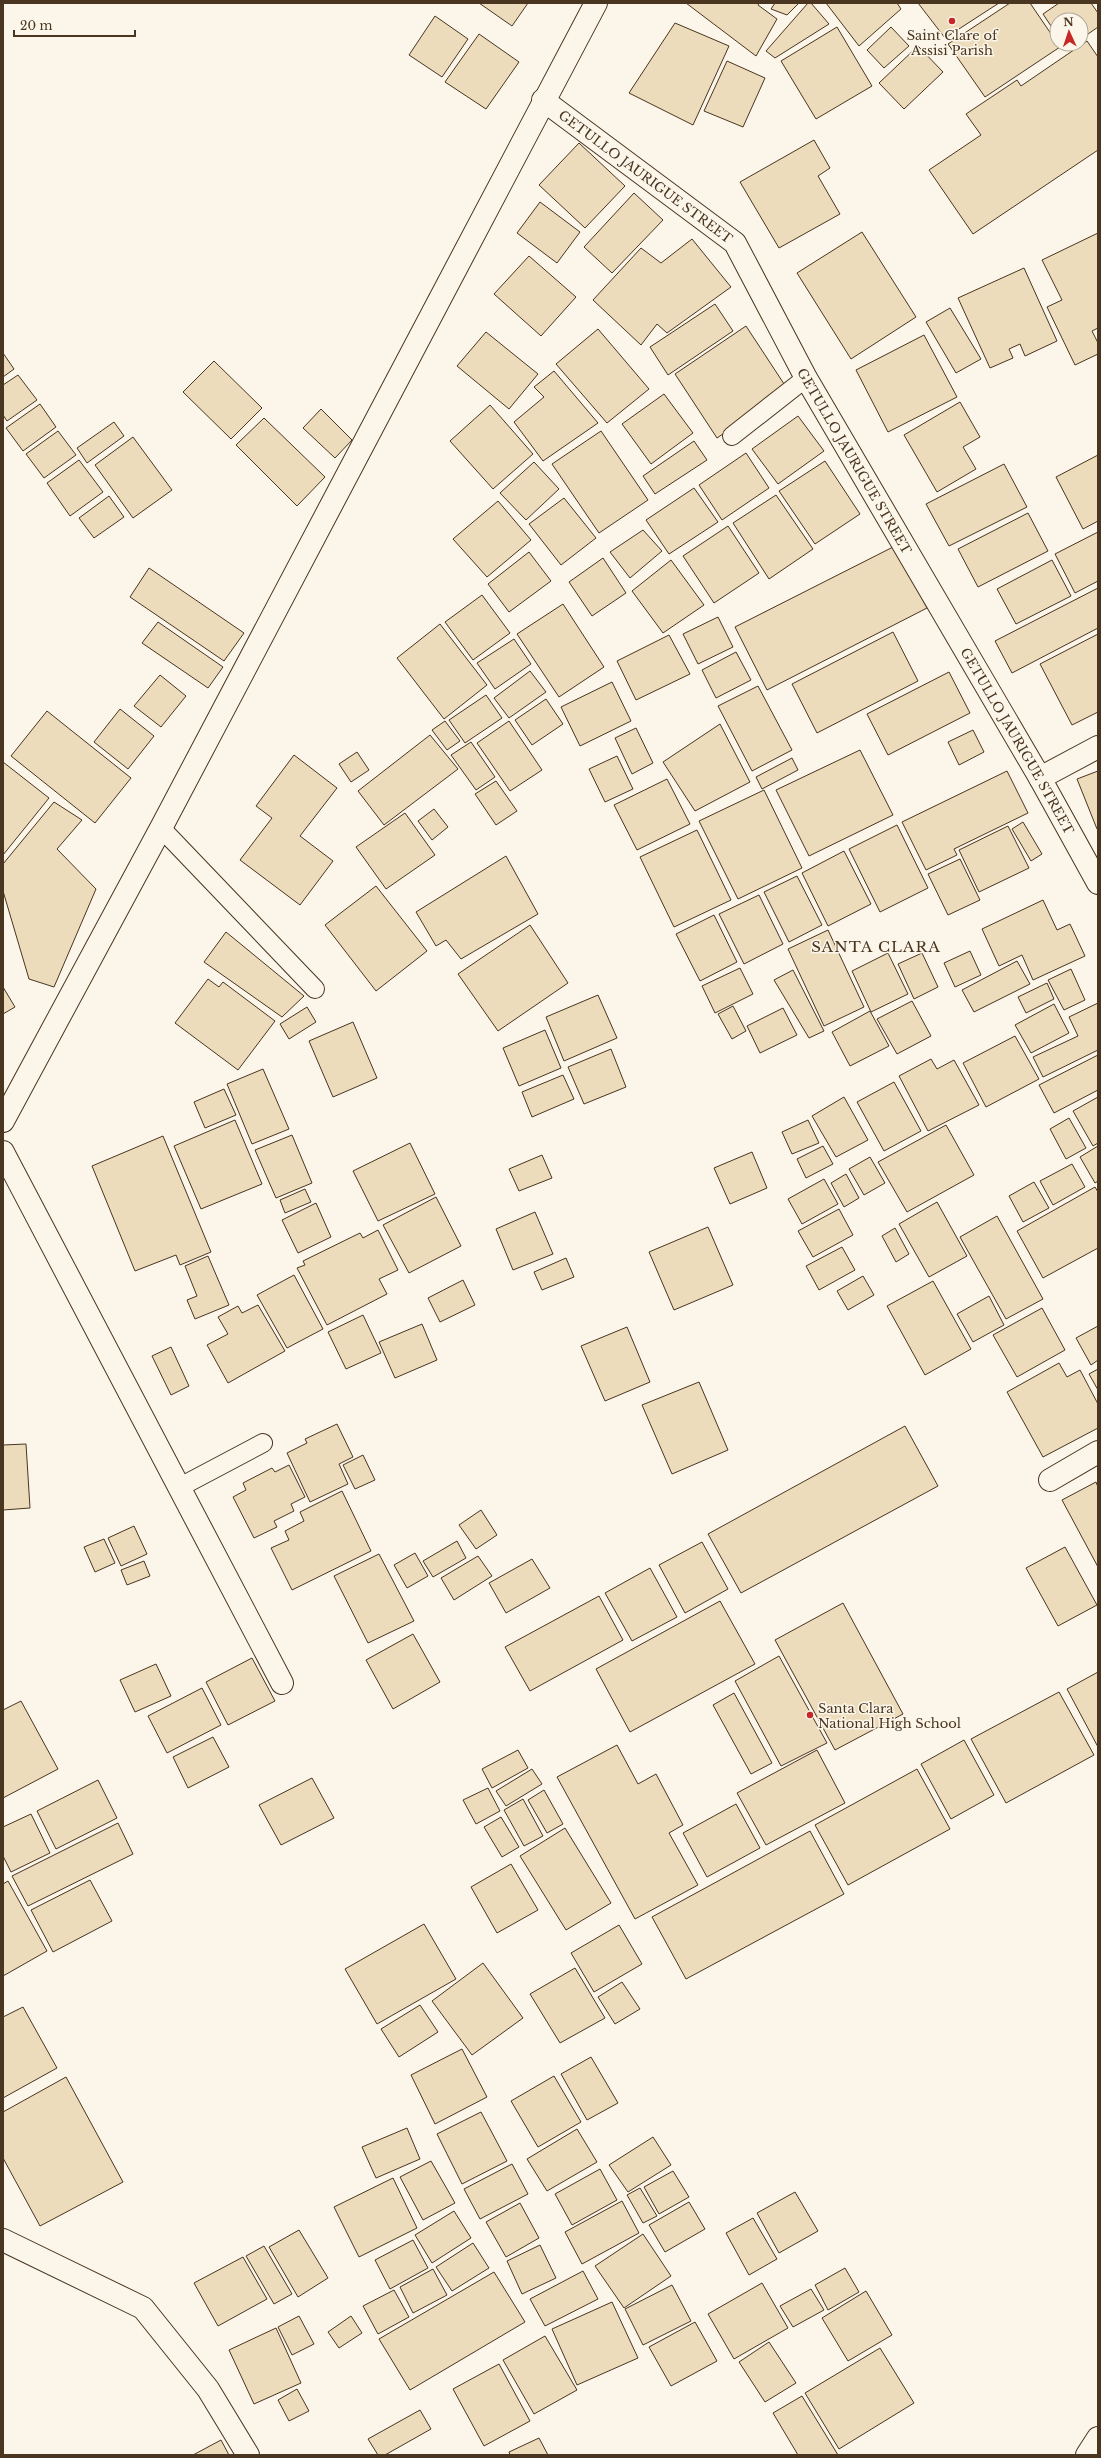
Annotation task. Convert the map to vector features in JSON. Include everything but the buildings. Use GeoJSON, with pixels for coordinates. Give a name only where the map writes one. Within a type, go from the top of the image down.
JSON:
{"type":"FeatureCollection","features":[{"type":"Feature","properties":{"kind":"street"},"geometry":{"type":"LineString","coordinates":[[3,1121],[161,828],[543,100],[596,3]]}},
{"type":"Feature","properties":{"kind":"street","name":"GETULLO JAURIGUE STREET"},"geometry":{"type":"LineString","coordinates":[[543,100],[735,243],[806,378],[1040,778],[1098,884]]}},
{"type":"Feature","properties":{"kind":"street"},"geometry":{"type":"LineString","coordinates":[[1040,778],[1098,747]]}},
{"type":"Feature","properties":{"kind":"street"},"geometry":{"type":"LineString","coordinates":[[3,1152],[282,1683]]}},
{"type":"Feature","properties":{"kind":"street"},"geometry":{"type":"LineString","coordinates":[[1050,1480],[1098,1452]]}},
{"type":"Feature","properties":{"kind":"street"},"geometry":{"type":"LineString","coordinates":[[3,2240],[143,2308],[208,2390],[248,2455]]}},
{"type":"Feature","properties":{"kind":"street"},"geometry":{"type":"LineString","coordinates":[[1087,2455],[1098,2438]]}},
{"type":"Feature","properties":{"kind":"lane"},"geometry":{"type":"LineString","coordinates":[[732,436],[806,378]]}},
{"type":"Feature","properties":{"kind":"lane"},"geometry":{"type":"LineString","coordinates":[[161,828],[315,989]]}},
{"type":"Feature","properties":{"kind":"lane"},"geometry":{"type":"LineString","coordinates":[[180,1487],[263,1443]]}},
{"type":"Feature","properties":{"kind":"place","name":"Saint Clare of Assisi Parish"},"geometry":{"type":"Point","coordinates":[952,21]}},
{"type":"Feature","properties":{"kind":"place","name":"Santa Clara National High School"},"geometry":{"type":"Point","coordinates":[810,1715]}},
{"type":"Feature","properties":{"kind":"district","name":"SANTA CLARA"},"geometry":{"type":"Point","coordinates":[876,947]}}]}
